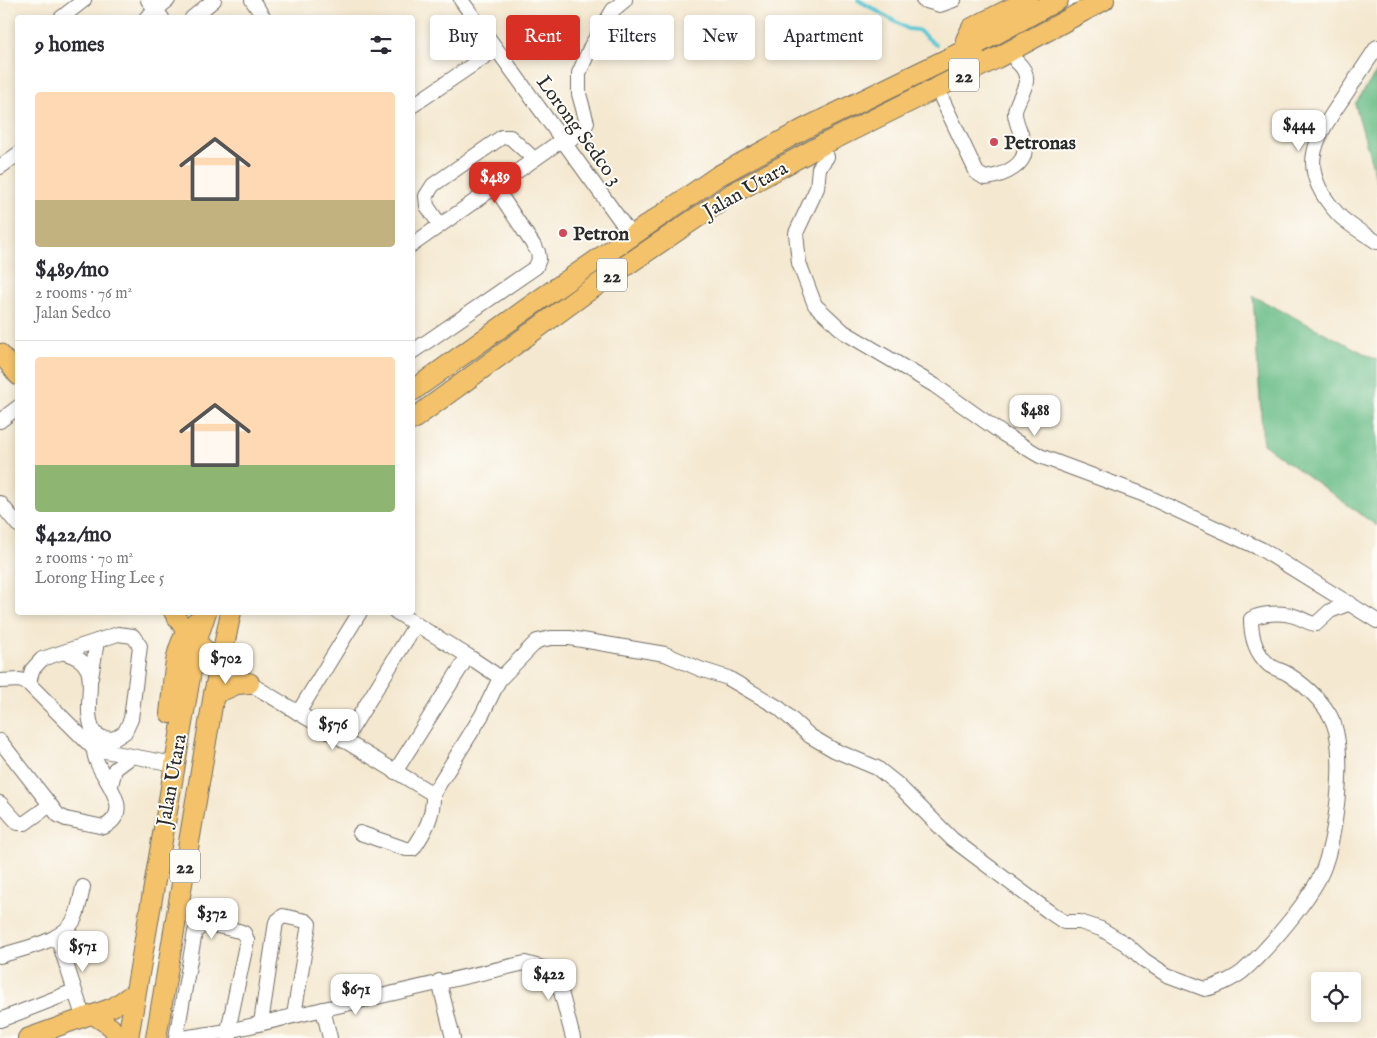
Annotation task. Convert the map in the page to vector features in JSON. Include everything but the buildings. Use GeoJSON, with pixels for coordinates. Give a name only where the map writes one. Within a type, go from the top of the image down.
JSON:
{"type":"FeatureCollection","features":[{"type":"Feature","properties":{"kind":"highway"},"geometry":{"type":"LineString","coordinates":[[1028,0],[972,28],[966,40],[968,48],[978,55],[986,54],[1086,0]]}},
{"type":"Feature","properties":{"kind":"highway","name":"Jalan Utara"},"geometry":{"type":"LineString","coordinates":[[415,389],[631,235],[718,176],[1058,0]]}},
{"type":"Feature","properties":{"kind":"highway"},"geometry":{"type":"LineString","coordinates":[[674,206],[718,186],[808,137],[815,136],[825,151],[942,99],[1016,61],[1078,24],[1106,0]]}},
{"type":"Feature","properties":{"kind":"highway","name":"Jalan Utara"},"geometry":{"type":"LineString","coordinates":[[415,418],[584,294],[733,193],[825,151],[1106,0]]}},
{"type":"Feature","properties":{"kind":"highway","name":"Jalan Utara"},"geometry":{"type":"LineString","coordinates":[[156,1038],[214,694],[230,615]]}},
{"type":"Feature","properties":{"kind":"highway","name":"Jalan Utara"},"geometry":{"type":"LineString","coordinates":[[128,1038],[174,764],[168,726],[179,651],[195,625]]}},
{"type":"Feature","properties":{"kind":"highway"},"geometry":{"type":"LineString","coordinates":[[214,694],[237,684],[248,683]]}},
{"type":"Feature","properties":{"kind":"main road"},"geometry":{"type":"LineString","coordinates":[[0,353],[15,372]]}},
{"type":"Feature","properties":{"kind":"main road"},"geometry":{"type":"LineString","coordinates":[[178,615],[195,625],[220,663]]}},
{"type":"Feature","properties":{"kind":"main road"},"geometry":{"type":"LineString","coordinates":[[27,1038],[89,1017],[122,1002],[136,991]]}},
{"type":"Feature","properties":{"kind":"main road"},"geometry":{"type":"LineString","coordinates":[[89,1017],[111,1027],[119,1038]]}},
{"type":"Feature","properties":{"kind":"street"},"geometry":{"type":"LineString","coordinates":[[65,15],[84,0]]}},
{"type":"Feature","properties":{"kind":"street"},"geometry":{"type":"LineString","coordinates":[[153,11],[168,0]]}},
{"type":"Feature","properties":{"kind":"street"},"geometry":{"type":"LineString","coordinates":[[196,15],[214,0]]}},
{"type":"Feature","properties":{"kind":"street"},"geometry":{"type":"LineString","coordinates":[[252,0],[262,15]]}},
{"type":"Feature","properties":{"kind":"street","name":"Lorong Sedco 3"},"geometry":{"type":"LineString","coordinates":[[460,0],[471,15]]}},
{"type":"Feature","properties":{"kind":"street"},"geometry":{"type":"LineString","coordinates":[[415,239],[440,225],[534,159],[580,133],[587,123],[579,94],[579,73],[591,46],[613,10],[625,0]]}},
{"type":"Feature","properties":{"kind":"street"},"geometry":{"type":"LineString","coordinates":[[924,0],[940,5],[954,0]]}},
{"type":"Feature","properties":{"kind":"street"},"geometry":{"type":"LineString","coordinates":[[1377,47],[1321,130],[1314,150],[1312,164],[1320,188],[1338,214],[1377,242]]}},
{"type":"Feature","properties":{"kind":"street","name":"Lorong Sedco 3"},"geometry":{"type":"LineString","coordinates":[[496,49],[631,235]]}},
{"type":"Feature","properties":{"kind":"street"},"geometry":{"type":"LineString","coordinates":[[415,104],[480,60]]}},
{"type":"Feature","properties":{"kind":"street"},"geometry":{"type":"LineString","coordinates":[[942,99],[977,174],[985,178],[1002,174],[1021,162],[1024,153],[1015,114],[1016,107],[1023,96],[1026,81],[1022,66],[1016,61]]}},
{"type":"Feature","properties":{"kind":"street"},"geometry":{"type":"LineString","coordinates":[[440,225],[427,206],[426,196],[433,186],[502,137],[510,137],[534,159]]}},
{"type":"Feature","properties":{"kind":"street"},"geometry":{"type":"LineString","coordinates":[[825,151],[819,168],[817,188],[796,233],[799,263],[815,304],[844,332],[934,385],[1003,434],[1040,456],[1142,494],[1261,549],[1377,621]]}},
{"type":"Feature","properties":{"kind":"street"},"geometry":{"type":"LineString","coordinates":[[0,167],[15,156]]}},
{"type":"Feature","properties":{"kind":"street"},"geometry":{"type":"LineString","coordinates":[[415,350],[536,267],[539,259],[538,252],[495,187]]}},
{"type":"Feature","properties":{"kind":"street"},"geometry":{"type":"LineString","coordinates":[[0,421],[15,409]]}},
{"type":"Feature","properties":{"kind":"street"},"geometry":{"type":"LineString","coordinates":[[0,503],[15,520]]}},
{"type":"Feature","properties":{"kind":"street"},"geometry":{"type":"LineString","coordinates":[[360,833],[406,849],[413,849],[423,834],[433,808],[432,794],[482,715],[499,680],[537,642],[551,638],[570,638],[665,654],[700,670],[728,678],[778,708],[810,736],[834,750],[877,768],[897,784],[952,839],[1064,922],[1080,922],[1101,930],[1126,944],[1144,960],[1167,975],[1199,988],[1211,988],[1243,971],[1282,930],[1324,868],[1338,798],[1340,758],[1336,730],[1325,708],[1308,689],[1287,673],[1268,664],[1256,648],[1251,633],[1251,619],[1258,615],[1281,614],[1293,615],[1316,624],[1330,611],[1350,603]]}},
{"type":"Feature","properties":{"kind":"street"},"geometry":{"type":"LineString","coordinates":[[298,713],[358,615]]}},
{"type":"Feature","properties":{"kind":"street"},"geometry":{"type":"LineString","coordinates":[[401,615],[468,656],[498,676],[499,680]]}},
{"type":"Feature","properties":{"kind":"street"},"geometry":{"type":"LineString","coordinates":[[344,741],[416,624]]}},
{"type":"Feature","properties":{"kind":"street"},"geometry":{"type":"LineString","coordinates":[[29,684],[35,664],[42,659],[97,641],[125,634],[133,636],[140,646],[131,719],[125,732],[114,739],[103,738],[94,733],[87,713],[97,641]]}},
{"type":"Feature","properties":{"kind":"street"},"geometry":{"type":"LineString","coordinates":[[65,653],[83,660],[91,679]]}},
{"type":"Feature","properties":{"kind":"street"},"geometry":{"type":"LineString","coordinates":[[395,772],[468,656]]}},
{"type":"Feature","properties":{"kind":"street"},"geometry":{"type":"LineString","coordinates":[[220,663],[248,683],[432,794]]}},
{"type":"Feature","properties":{"kind":"street"},"geometry":{"type":"LineString","coordinates":[[0,681],[20,680],[29,684],[94,749],[174,764]]}},
{"type":"Feature","properties":{"kind":"street"},"geometry":{"type":"LineString","coordinates":[[0,740],[58,815],[66,819],[104,827],[113,822],[118,814],[111,785],[95,759],[94,749]]}},
{"type":"Feature","properties":{"kind":"street"},"geometry":{"type":"LineString","coordinates":[[111,785],[115,769],[131,757]]}},
{"type":"Feature","properties":{"kind":"street"},"geometry":{"type":"LineString","coordinates":[[0,803],[18,824],[25,823],[50,805]]}},
{"type":"Feature","properties":{"kind":"street"},"geometry":{"type":"LineString","coordinates":[[0,956],[57,936],[68,927],[74,918],[84,887]]}},
{"type":"Feature","properties":{"kind":"street"},"geometry":{"type":"LineString","coordinates":[[261,1023],[276,922],[283,916],[306,920],[309,924],[294,1015]]}},
{"type":"Feature","properties":{"kind":"street"},"geometry":{"type":"LineString","coordinates":[[176,1038],[195,932],[198,927],[204,925],[239,930],[244,933],[246,940],[229,1035]]}},
{"type":"Feature","properties":{"kind":"street"},"geometry":{"type":"LineString","coordinates":[[57,936],[74,991],[89,1017]]}},
{"type":"Feature","properties":{"kind":"street"},"geometry":{"type":"LineString","coordinates":[[182,1038],[229,1035],[261,1023],[439,981],[525,963],[544,968],[558,980],[573,1038]]}},
{"type":"Feature","properties":{"kind":"street"},"geometry":{"type":"LineString","coordinates":[[439,981],[453,1038]]}},
{"type":"Feature","properties":{"kind":"street"},"geometry":{"type":"LineString","coordinates":[[0,1020],[74,991]]}},
{"type":"Feature","properties":{"kind":"street"},"geometry":{"type":"LineString","coordinates":[[323,1008],[330,1038]]}},
{"type":"Feature","properties":{"kind":"green space"},"geometry":{"type":"Polygon","coordinates":[[[1377,71],[1377,182],[1355,104],[1377,71]]]}},
{"type":"Feature","properties":{"kind":"green space"},"geometry":{"type":"Polygon","coordinates":[[[1253,296],[1377,360],[1377,526],[1263,444],[1253,296]]]}},
{"type":"Feature","properties":{"kind":"waterway"},"geometry":{"type":"LineString","coordinates":[[858,0],[908,29],[918,30],[936,45]]}},
{"type":"Feature","properties":{"kind":"place","name":"Petronas"},"geometry":{"type":"Point","coordinates":[994,142]}},
{"type":"Feature","properties":{"kind":"place","name":"Petron"},"geometry":{"type":"Point","coordinates":[563,233]}}]}
